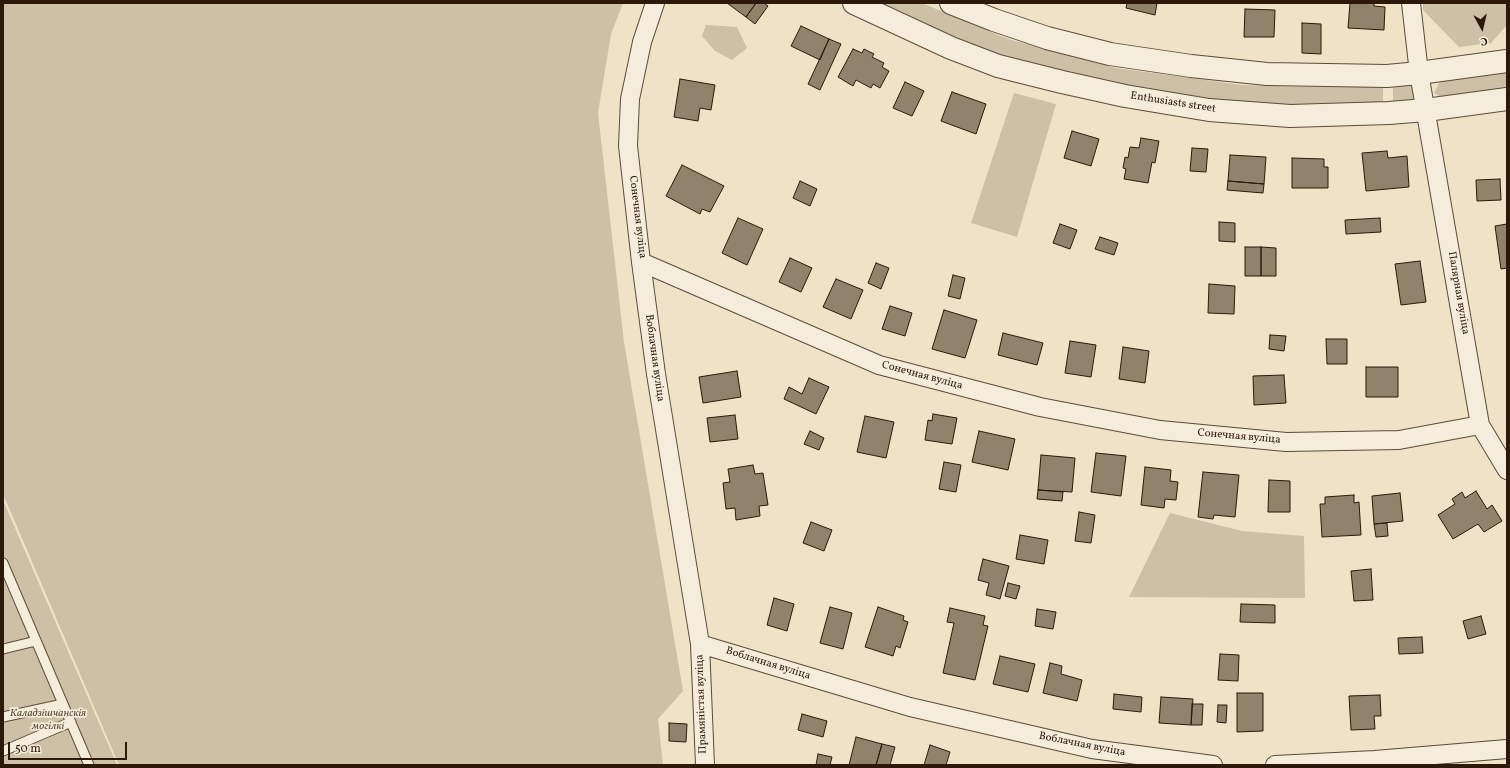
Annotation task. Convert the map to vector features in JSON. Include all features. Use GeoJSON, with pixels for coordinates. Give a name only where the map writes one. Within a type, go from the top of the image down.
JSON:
{"type":"FeatureCollection","features":[{"type":"Feature","properties":{"kind":"street","name":"Сонечная вуліца"},"geometry":{"type":"LineString","coordinates":[[655,3],[642,42],[630,99],[628,146],[640,262],[879,365],[1047,408],[1160,430],[1286,442],[1399,440],[1480,425]]}},
{"type":"Feature","properties":{"kind":"street","name":"Enthusiasts street"},"geometry":{"type":"LineString","coordinates":[[854,3],[951,48],[998,66],[1125,96],[1209,110],[1290,116],[1389,113],[1426,110],[1507,99]]}},
{"type":"Feature","properties":{"kind":"street"},"geometry":{"type":"LineString","coordinates":[[951,3],[994,20],[1047,38],[1110,54],[1191,66],[1267,74],[1386,76],[1419,73],[1507,60]]}},
{"type":"Feature","properties":{"kind":"street","name":"Палярная вуліца"},"geometry":{"type":"LineString","coordinates":[[1411,3],[1419,73],[1480,425],[1507,470]]}},
{"type":"Feature","properties":{"kind":"street","name":"Воблачная вуліца"},"geometry":{"type":"LineString","coordinates":[[640,262],[656,374],[700,644],[910,707],[1092,749],[1213,765]]}},
{"type":"Feature","properties":{"kind":"street","name":"Прамяністая вуліца"},"geometry":{"type":"LineString","coordinates":[[700,644],[705,765]]}},
{"type":"Feature","properties":{"kind":"street"},"geometry":{"type":"LineString","coordinates":[[1275,765],[1375,760],[1507,749]]}},
{"type":"Feature","properties":{"kind":"lane"},"geometry":{"type":"LineString","coordinates":[[3,562],[7,582],[36,641],[89,765]]}},
{"type":"Feature","properties":{"kind":"lane"},"geometry":{"type":"LineString","coordinates":[[3,649],[36,641]]}},
{"type":"Feature","properties":{"kind":"lane"},"geometry":{"type":"LineString","coordinates":[[3,717],[63,704]]}},
{"type":"Feature","properties":{"kind":"lane"},"geometry":{"type":"LineString","coordinates":[[3,751],[71,722]]}},
{"type":"Feature","properties":{"kind":"green space"},"geometry":{"type":"Polygon","coordinates":[[[3,3],[623,3],[611,34],[598,113],[624,342],[683,691],[658,719],[663,765],[119,765],[3,494],[3,3]]]}},
{"type":"Feature","properties":{"kind":"green space"},"geometry":{"type":"Polygon","coordinates":[[[874,3],[922,3],[1008,39],[1116,68],[1242,85],[1308,87],[1383,85],[1383,105],[1241,106],[1113,86],[1004,59],[874,3]]]}},
{"type":"Feature","properties":{"kind":"green space"},"geometry":{"type":"Polygon","coordinates":[[[1423,3],[1507,3],[1507,25],[1491,43],[1459,47],[1423,10],[1423,3]]]}},
{"type":"Feature","properties":{"kind":"green space"},"geometry":{"type":"Polygon","coordinates":[[[706,25],[737,27],[747,48],[732,60],[715,51],[702,36],[706,25]]]}},
{"type":"Feature","properties":{"kind":"green space"},"geometry":{"type":"Polygon","coordinates":[[[1507,71],[1507,89],[1442,98],[1434,93],[1440,81],[1507,71]]]}},
{"type":"Feature","properties":{"kind":"green space"},"geometry":{"type":"Polygon","coordinates":[[[1408,84],[1415,93],[1412,101],[1393,102],[1393,85],[1408,84]]]}},
{"type":"Feature","properties":{"kind":"green space"},"geometry":{"type":"Polygon","coordinates":[[[1014,93],[1056,104],[1017,237],[971,223],[1014,93]]]}},
{"type":"Feature","properties":{"kind":"green space","name":"Каладзішчанскія могілкі"},"geometry":{"type":"Polygon","coordinates":[[[3,500],[117,765],[3,765],[3,500]]]}},
{"type":"Feature","properties":{"kind":"green space"},"geometry":{"type":"Polygon","coordinates":[[[1170,513],[1242,531],[1304,536],[1305,598],[1129,597],[1170,513]]]}},
{"type":"Feature","properties":{"kind":"building"},"geometry":{"type":"Polygon","coordinates":[[[727,3],[756,3],[746,17],[727,3]]]}},
{"type":"Feature","properties":{"kind":"building"},"geometry":{"type":"Polygon","coordinates":[[[756,3],[764,3],[768,6],[755,24],[746,17],[756,3]]]}},
{"type":"Feature","properties":{"kind":"building"},"geometry":{"type":"Polygon","coordinates":[[[1127,3],[1157,3],[1155,15],[1126,8],[1127,3]]]}},
{"type":"Feature","properties":{"kind":"building"},"geometry":{"type":"Polygon","coordinates":[[[1350,3],[1374,3],[1374,6],[1385,7],[1384,30],[1348,28],[1350,3]]]}},
{"type":"Feature","properties":{"kind":"building"},"geometry":{"type":"Polygon","coordinates":[[[1245,9],[1275,10],[1274,37],[1244,37],[1245,9]]]}},
{"type":"Feature","properties":{"kind":"building"},"geometry":{"type":"Polygon","coordinates":[[[1302,23],[1321,24],[1321,54],[1302,53],[1302,23]]]}},
{"type":"Feature","properties":{"kind":"building"},"geometry":{"type":"Polygon","coordinates":[[[801,26],[829,39],[820,60],[791,46],[801,26]]]}},
{"type":"Feature","properties":{"kind":"building"},"geometry":{"type":"Polygon","coordinates":[[[829,39],[841,44],[820,90],[808,84],[829,39]]]}},
{"type":"Feature","properties":{"kind":"building"},"geometry":{"type":"Polygon","coordinates":[[[853,49],[862,53],[864,49],[874,54],[872,57],[884,63],[882,67],[889,71],[880,88],[873,84],[871,88],[856,80],[853,86],[838,77],[853,49]]]}},
{"type":"Feature","properties":{"kind":"building"},"geometry":{"type":"Polygon","coordinates":[[[680,79],[715,85],[711,110],[700,108],[698,121],[674,117],[680,79]]]}},
{"type":"Feature","properties":{"kind":"building"},"geometry":{"type":"Polygon","coordinates":[[[905,82],[924,91],[912,116],[893,108],[905,82]]]}},
{"type":"Feature","properties":{"kind":"building"},"geometry":{"type":"Polygon","coordinates":[[[952,92],[986,104],[976,134],[941,121],[952,92]]]}},
{"type":"Feature","properties":{"kind":"building"},"geometry":{"type":"Polygon","coordinates":[[[1072,131],[1099,139],[1091,166],[1064,158],[1072,131]]]}},
{"type":"Feature","properties":{"kind":"building"},"geometry":{"type":"Polygon","coordinates":[[[1141,138],[1159,141],[1155,163],[1152,162],[1148,183],[1124,179],[1126,169],[1123,168],[1125,157],[1128,158],[1130,147],[1139,148],[1141,138]]]}},
{"type":"Feature","properties":{"kind":"building"},"geometry":{"type":"Polygon","coordinates":[[[1192,148],[1208,149],[1206,172],[1190,171],[1192,148]]]}},
{"type":"Feature","properties":{"kind":"building"},"geometry":{"type":"Polygon","coordinates":[[[1387,151],[1388,158],[1407,156],[1409,187],[1366,191],[1362,153],[1387,151]]]}},
{"type":"Feature","properties":{"kind":"building"},"geometry":{"type":"Polygon","coordinates":[[[1230,155],[1266,157],[1264,184],[1228,181],[1230,155]]]}},
{"type":"Feature","properties":{"kind":"building"},"geometry":{"type":"Polygon","coordinates":[[[1292,158],[1324,159],[1324,167],[1328,167],[1328,188],[1292,188],[1292,158]]]}},
{"type":"Feature","properties":{"kind":"building"},"geometry":{"type":"Polygon","coordinates":[[[682,165],[724,186],[710,212],[702,209],[700,214],[666,196],[682,165]]]}},
{"type":"Feature","properties":{"kind":"building"},"geometry":{"type":"Polygon","coordinates":[[[1500,179],[1501,200],[1477,201],[1476,180],[1500,179]]]}},
{"type":"Feature","properties":{"kind":"building"},"geometry":{"type":"Polygon","coordinates":[[[800,181],[817,189],[810,206],[793,198],[800,181]]]}},
{"type":"Feature","properties":{"kind":"building"},"geometry":{"type":"Polygon","coordinates":[[[1228,181],[1264,184],[1263,193],[1227,190],[1228,181]]]}},
{"type":"Feature","properties":{"kind":"building"},"geometry":{"type":"Polygon","coordinates":[[[738,218],[763,229],[747,265],[722,253],[738,218]]]}},
{"type":"Feature","properties":{"kind":"building"},"geometry":{"type":"Polygon","coordinates":[[[1380,218],[1381,232],[1346,234],[1345,220],[1380,218]]]}},
{"type":"Feature","properties":{"kind":"building"},"geometry":{"type":"Polygon","coordinates":[[[1219,222],[1235,223],[1235,242],[1219,241],[1219,222]]]}},
{"type":"Feature","properties":{"kind":"building"},"geometry":{"type":"Polygon","coordinates":[[[1060,224],[1077,230],[1070,249],[1053,243],[1060,224]]]}},
{"type":"Feature","properties":{"kind":"building"},"geometry":{"type":"Polygon","coordinates":[[[1507,224],[1507,268],[1501,269],[1495,226],[1507,224]]]}},
{"type":"Feature","properties":{"kind":"building"},"geometry":{"type":"Polygon","coordinates":[[[1100,237],[1118,243],[1114,255],[1095,249],[1100,237]]]}},
{"type":"Feature","properties":{"kind":"building"},"geometry":{"type":"Polygon","coordinates":[[[1245,247],[1261,247],[1261,276],[1245,276],[1245,247]]]}},
{"type":"Feature","properties":{"kind":"building"},"geometry":{"type":"Polygon","coordinates":[[[1261,247],[1276,248],[1276,276],[1261,276],[1261,247]]]}},
{"type":"Feature","properties":{"kind":"building"},"geometry":{"type":"Polygon","coordinates":[[[790,258],[812,268],[801,292],[779,282],[790,258]]]}},
{"type":"Feature","properties":{"kind":"building"},"geometry":{"type":"Polygon","coordinates":[[[1420,261],[1426,302],[1401,305],[1395,264],[1420,261]]]}},
{"type":"Feature","properties":{"kind":"building"},"geometry":{"type":"Polygon","coordinates":[[[876,263],[889,268],[881,289],[868,283],[876,263]]]}},
{"type":"Feature","properties":{"kind":"building"},"geometry":{"type":"Polygon","coordinates":[[[953,275],[965,278],[960,299],[948,296],[953,275]]]}},
{"type":"Feature","properties":{"kind":"building"},"geometry":{"type":"Polygon","coordinates":[[[836,279],[863,290],[851,319],[823,307],[836,279]]]}},
{"type":"Feature","properties":{"kind":"building"},"geometry":{"type":"Polygon","coordinates":[[[1209,284],[1235,286],[1234,314],[1208,313],[1209,284]]]}},
{"type":"Feature","properties":{"kind":"building"},"geometry":{"type":"Polygon","coordinates":[[[890,306],[912,313],[905,336],[882,329],[890,306]]]}},
{"type":"Feature","properties":{"kind":"building"},"geometry":{"type":"Polygon","coordinates":[[[944,310],[977,320],[965,358],[932,349],[944,310]]]}},
{"type":"Feature","properties":{"kind":"building"},"geometry":{"type":"Polygon","coordinates":[[[1003,333],[1043,343],[1037,365],[998,355],[1003,333]]]}},
{"type":"Feature","properties":{"kind":"building"},"geometry":{"type":"Polygon","coordinates":[[[1270,335],[1286,336],[1284,351],[1269,349],[1270,335]]]}},
{"type":"Feature","properties":{"kind":"building"},"geometry":{"type":"Polygon","coordinates":[[[1326,339],[1347,339],[1347,364],[1327,364],[1326,339]]]}},
{"type":"Feature","properties":{"kind":"building"},"geometry":{"type":"Polygon","coordinates":[[[1070,341],[1096,345],[1091,377],[1065,373],[1070,341]]]}},
{"type":"Feature","properties":{"kind":"building"},"geometry":{"type":"Polygon","coordinates":[[[1123,347],[1149,351],[1145,383],[1119,379],[1123,347]]]}},
{"type":"Feature","properties":{"kind":"building"},"geometry":{"type":"Polygon","coordinates":[[[1366,367],[1398,367],[1398,397],[1366,397],[1366,367]]]}},
{"type":"Feature","properties":{"kind":"building"},"geometry":{"type":"Polygon","coordinates":[[[737,371],[741,397],[703,403],[699,377],[737,371]]]}},
{"type":"Feature","properties":{"kind":"building"},"geometry":{"type":"Polygon","coordinates":[[[1284,375],[1286,403],[1254,405],[1253,376],[1284,375]]]}},
{"type":"Feature","properties":{"kind":"building"},"geometry":{"type":"Polygon","coordinates":[[[809,378],[829,387],[816,414],[784,399],[789,387],[802,394],[809,378]]]}},
{"type":"Feature","properties":{"kind":"building"},"geometry":{"type":"Polygon","coordinates":[[[933,414],[957,418],[952,444],[925,440],[928,420],[932,421],[933,414]]]}},
{"type":"Feature","properties":{"kind":"building"},"geometry":{"type":"Polygon","coordinates":[[[735,415],[738,439],[710,442],[707,418],[735,415]]]}},
{"type":"Feature","properties":{"kind":"building"},"geometry":{"type":"Polygon","coordinates":[[[865,416],[894,422],[886,458],[857,452],[865,416]]]}},
{"type":"Feature","properties":{"kind":"building"},"geometry":{"type":"Polygon","coordinates":[[[810,431],[824,438],[819,450],[804,444],[810,431]]]}},
{"type":"Feature","properties":{"kind":"building"},"geometry":{"type":"Polygon","coordinates":[[[979,431],[1015,439],[1008,470],[972,462],[979,431]]]}},
{"type":"Feature","properties":{"kind":"building"},"geometry":{"type":"Polygon","coordinates":[[[1096,453],[1126,456],[1121,496],[1091,492],[1096,453]]]}},
{"type":"Feature","properties":{"kind":"building"},"geometry":{"type":"Polygon","coordinates":[[[1041,455],[1075,458],[1072,492],[1038,490],[1041,455]]]}},
{"type":"Feature","properties":{"kind":"building"},"geometry":{"type":"Polygon","coordinates":[[[944,462],[961,465],[956,492],[939,489],[944,462]]]}},
{"type":"Feature","properties":{"kind":"building"},"geometry":{"type":"Polygon","coordinates":[[[753,465],[755,474],[763,473],[768,505],[759,506],[760,516],[736,520],[735,508],[726,509],[723,483],[730,482],[728,469],[753,465]]]}},
{"type":"Feature","properties":{"kind":"building"},"geometry":{"type":"Polygon","coordinates":[[[1145,467],[1171,470],[1170,481],[1178,482],[1176,500],[1165,499],[1164,508],[1141,505],[1145,467]]]}},
{"type":"Feature","properties":{"kind":"building"},"geometry":{"type":"Polygon","coordinates":[[[1203,472],[1239,475],[1235,517],[1214,515],[1213,519],[1198,517],[1203,472]]]}},
{"type":"Feature","properties":{"kind":"building"},"geometry":{"type":"Polygon","coordinates":[[[1269,480],[1290,481],[1290,512],[1268,512],[1269,480]]]}},
{"type":"Feature","properties":{"kind":"building"},"geometry":{"type":"Polygon","coordinates":[[[1038,490],[1063,492],[1062,501],[1037,499],[1038,490]]]}},
{"type":"Feature","properties":{"kind":"building"},"geometry":{"type":"Polygon","coordinates":[[[1476,491],[1487,509],[1492,505],[1502,521],[1484,532],[1478,524],[1453,539],[1438,515],[1455,504],[1452,499],[1462,492],[1465,498],[1476,491]]]}},
{"type":"Feature","properties":{"kind":"building"},"geometry":{"type":"Polygon","coordinates":[[[1400,493],[1403,521],[1374,524],[1372,496],[1400,493]]]}},
{"type":"Feature","properties":{"kind":"building"},"geometry":{"type":"Polygon","coordinates":[[[1354,495],[1354,503],[1359,502],[1361,535],[1322,537],[1320,504],[1325,504],[1325,497],[1354,495]]]}},
{"type":"Feature","properties":{"kind":"building"},"geometry":{"type":"Polygon","coordinates":[[[1079,512],[1095,515],[1091,543],[1075,541],[1079,512]]]}},
{"type":"Feature","properties":{"kind":"building"},"geometry":{"type":"Polygon","coordinates":[[[811,522],[832,530],[824,551],[803,543],[811,522]]]}},
{"type":"Feature","properties":{"kind":"building"},"geometry":{"type":"Polygon","coordinates":[[[1387,523],[1388,536],[1376,537],[1374,524],[1387,523]]]}},
{"type":"Feature","properties":{"kind":"building"},"geometry":{"type":"Polygon","coordinates":[[[1020,535],[1048,540],[1044,564],[1016,559],[1020,535]]]}},
{"type":"Feature","properties":{"kind":"building"},"geometry":{"type":"Polygon","coordinates":[[[983,559],[1009,566],[1000,599],[986,595],[989,583],[978,580],[983,559]]]}},
{"type":"Feature","properties":{"kind":"building"},"geometry":{"type":"Polygon","coordinates":[[[1371,569],[1373,600],[1354,601],[1351,571],[1371,569]]]}},
{"type":"Feature","properties":{"kind":"building"},"geometry":{"type":"Polygon","coordinates":[[[1008,583],[1020,586],[1016,599],[1005,596],[1008,583]]]}},
{"type":"Feature","properties":{"kind":"building"},"geometry":{"type":"Polygon","coordinates":[[[774,598],[794,604],[787,631],[767,625],[774,598]]]}},
{"type":"Feature","properties":{"kind":"building"},"geometry":{"type":"Polygon","coordinates":[[[1241,604],[1275,605],[1275,623],[1240,622],[1241,604]]]}},
{"type":"Feature","properties":{"kind":"building"},"geometry":{"type":"Polygon","coordinates":[[[830,607],[852,613],[843,649],[820,643],[830,607]]]}},
{"type":"Feature","properties":{"kind":"building"},"geometry":{"type":"Polygon","coordinates":[[[878,607],[904,616],[903,620],[908,622],[900,648],[896,646],[893,656],[865,647],[878,607]]]}},
{"type":"Feature","properties":{"kind":"building"},"geometry":{"type":"Polygon","coordinates":[[[950,608],[985,616],[983,625],[988,626],[975,680],[943,673],[954,623],[947,622],[950,608]]]}},
{"type":"Feature","properties":{"kind":"building"},"geometry":{"type":"Polygon","coordinates":[[[1037,609],[1056,612],[1053,629],[1035,626],[1037,609]]]}},
{"type":"Feature","properties":{"kind":"building"},"geometry":{"type":"Polygon","coordinates":[[[1481,616],[1486,634],[1468,639],[1463,621],[1481,616]]]}},
{"type":"Feature","properties":{"kind":"building"},"geometry":{"type":"Polygon","coordinates":[[[1422,637],[1423,653],[1399,654],[1398,638],[1422,637]]]}},
{"type":"Feature","properties":{"kind":"building"},"geometry":{"type":"Polygon","coordinates":[[[1220,654],[1239,655],[1238,681],[1218,680],[1220,654]]]}},
{"type":"Feature","properties":{"kind":"building"},"geometry":{"type":"Polygon","coordinates":[[[1000,656],[1035,664],[1028,692],[993,684],[1000,656]]]}},
{"type":"Feature","properties":{"kind":"building"},"geometry":{"type":"Polygon","coordinates":[[[1050,663],[1062,666],[1061,674],[1082,680],[1077,701],[1043,693],[1050,663]]]}},
{"type":"Feature","properties":{"kind":"building"},"geometry":{"type":"Polygon","coordinates":[[[1237,693],[1263,693],[1263,731],[1237,732],[1237,693]]]}},
{"type":"Feature","properties":{"kind":"building"},"geometry":{"type":"Polygon","coordinates":[[[1114,694],[1142,697],[1141,712],[1113,709],[1114,694]]]}},
{"type":"Feature","properties":{"kind":"building"},"geometry":{"type":"Polygon","coordinates":[[[1380,695],[1381,716],[1374,716],[1375,729],[1351,730],[1349,696],[1380,695]]]}},
{"type":"Feature","properties":{"kind":"building"},"geometry":{"type":"Polygon","coordinates":[[[1161,697],[1193,699],[1191,725],[1159,723],[1161,697]]]}},
{"type":"Feature","properties":{"kind":"building"},"geometry":{"type":"Polygon","coordinates":[[[1192,704],[1203,704],[1202,725],[1191,725],[1192,704]]]}},
{"type":"Feature","properties":{"kind":"building"},"geometry":{"type":"Polygon","coordinates":[[[1218,705],[1227,705],[1226,723],[1217,722],[1218,705]]]}},
{"type":"Feature","properties":{"kind":"building"},"geometry":{"type":"Polygon","coordinates":[[[802,714],[827,721],[823,737],[798,730],[802,714]]]}},
{"type":"Feature","properties":{"kind":"building"},"geometry":{"type":"Polygon","coordinates":[[[669,723],[687,724],[686,742],[669,741],[669,723]]]}},
{"type":"Feature","properties":{"kind":"building"},"geometry":{"type":"Polygon","coordinates":[[[856,737],[882,744],[876,765],[849,765],[856,737]]]}},
{"type":"Feature","properties":{"kind":"building"},"geometry":{"type":"Polygon","coordinates":[[[882,744],[895,747],[890,765],[876,765],[882,744]]]}},
{"type":"Feature","properties":{"kind":"building"},"geometry":{"type":"Polygon","coordinates":[[[930,745],[950,752],[946,765],[924,765],[930,745]]]}},
{"type":"Feature","properties":{"kind":"building"},"geometry":{"type":"Polygon","coordinates":[[[818,754],[832,757],[830,765],[816,765],[818,754]]]}}]}
